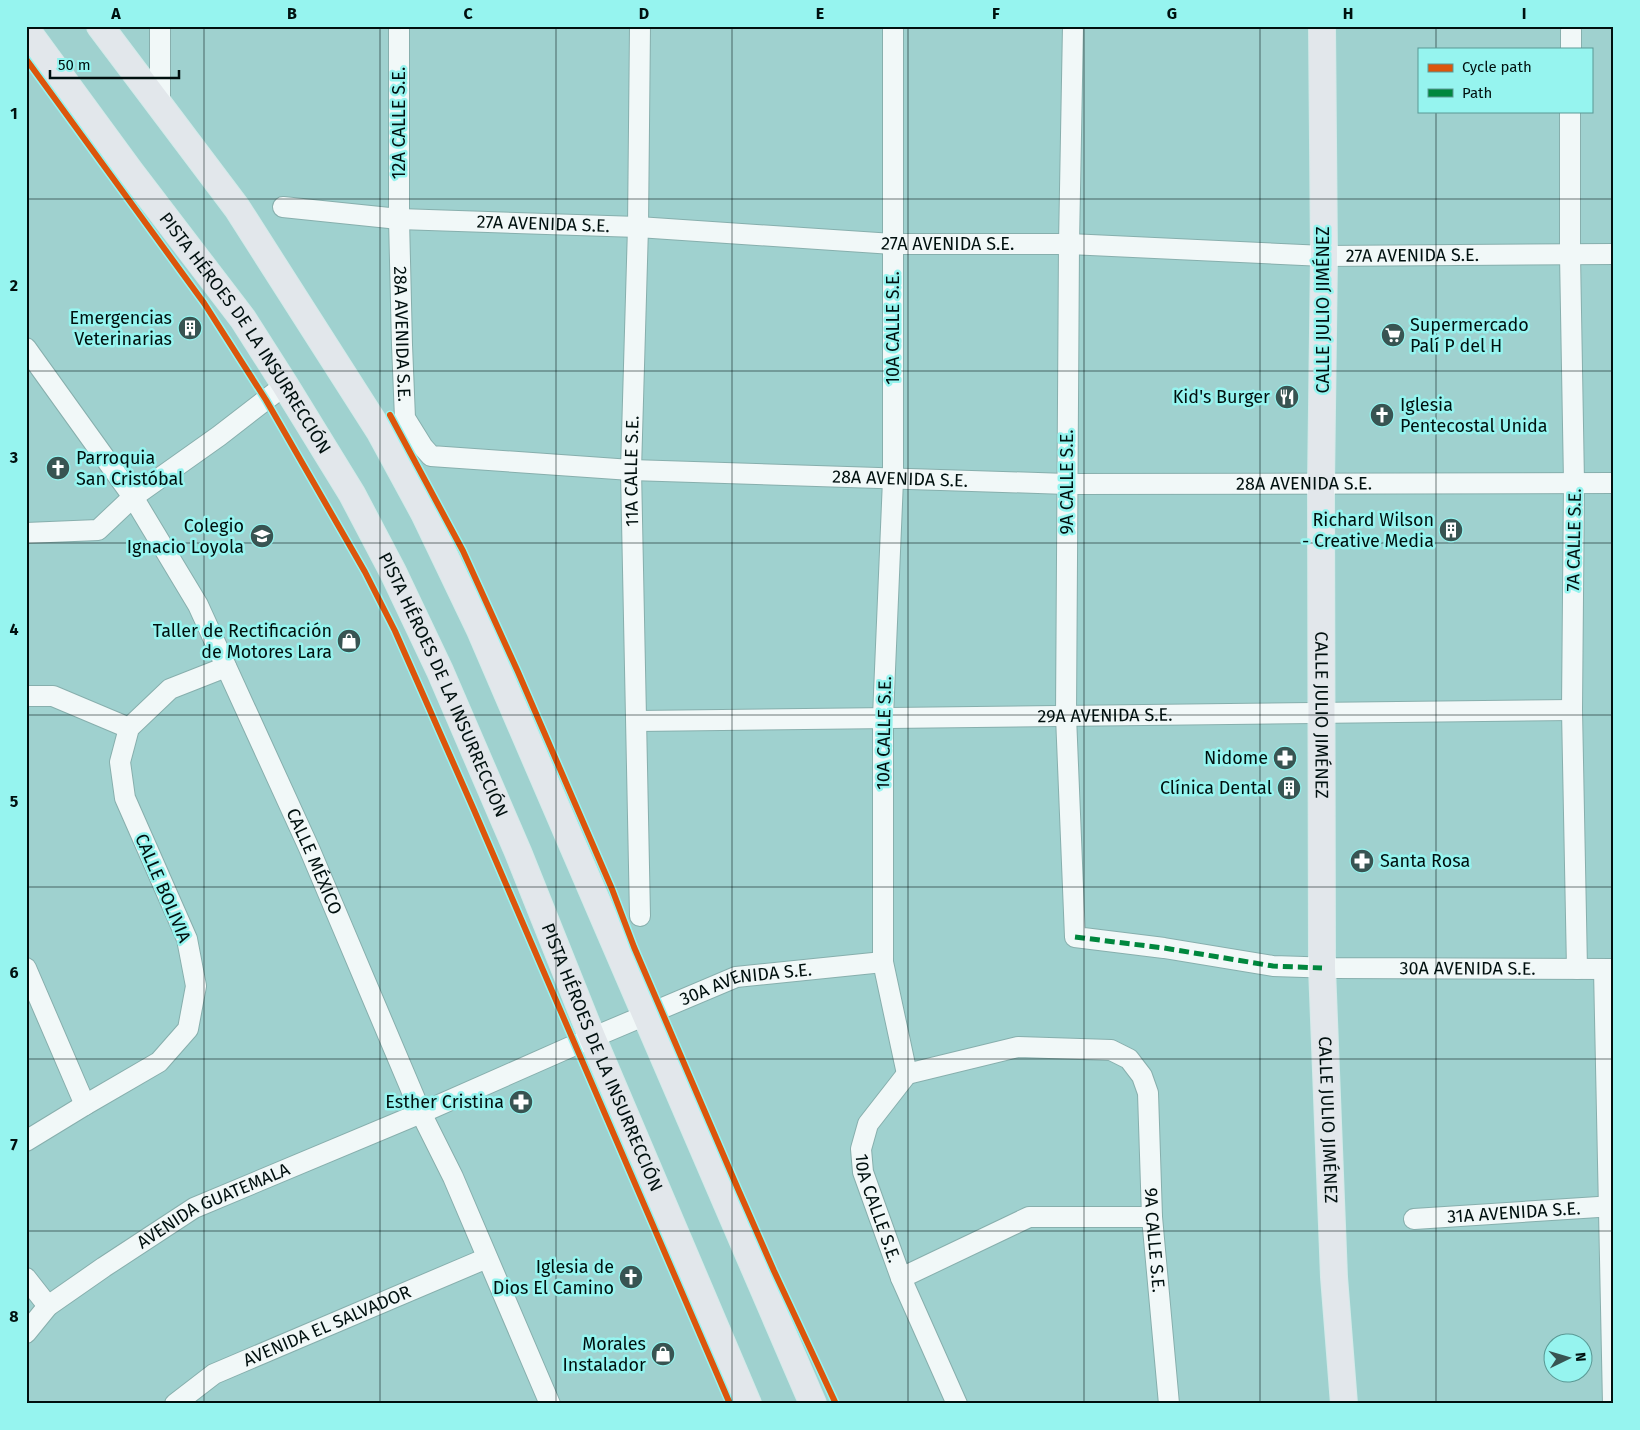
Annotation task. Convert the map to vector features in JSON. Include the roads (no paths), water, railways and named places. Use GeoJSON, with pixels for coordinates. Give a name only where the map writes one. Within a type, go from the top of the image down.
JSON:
{"type":"FeatureCollection","features":[{"type":"Feature","properties":{"kind":"main road"},"geometry":{"type":"LineString","coordinates":[[100,26],[242,216],[380,432],[415,497],[480,630],[813,1404]]}},
{"type":"Feature","properties":{"kind":"main road","name":"CALLE JULIO JIMÉNEZ"},"geometry":{"type":"LineString","coordinates":[[1322,26],[1324,256],[1321,484],[1322,968],[1340,1403]]}},
{"type":"Feature","properties":{"kind":"main road","name":"PISTA HÉROES DE LA INSURRECCIÓN"},"geometry":{"type":"LineString","coordinates":[[26,29],[130,171],[243,319],[352,494],[393,572],[440,671],[518,852],[592,1037],[748,1404]]}},
{"type":"Feature","properties":{"kind":"street"},"geometry":{"type":"LineString","coordinates":[[160,26],[160,106]]}},
{"type":"Feature","properties":{"kind":"street","name":"12A CALLE S.E."},"geometry":{"type":"LineString","coordinates":[[399,26],[399,219]]}},
{"type":"Feature","properties":{"kind":"street","name":"11A CALLE S.E."},"geometry":{"type":"LineString","coordinates":[[640,26],[638,227],[631,470],[640,916]]}},
{"type":"Feature","properties":{"kind":"street","name":"10A CALLE S.E."},"geometry":{"type":"LineString","coordinates":[[893,26],[893,480],[882,717],[882,962],[907,1074],[868,1124],[861,1150],[863,1172],[901,1278],[957,1404]]}},
{"type":"Feature","properties":{"kind":"street","name":"9A CALLE S.E."},"geometry":{"type":"LineString","coordinates":[[1073,26],[1069,244],[1066,716],[1075,937]]}},
{"type":"Feature","properties":{"kind":"street"},"geometry":{"type":"LineString","coordinates":[[1571,26],[1571,48]]}},
{"type":"Feature","properties":{"kind":"street","name":"7A CALLE S.E."},"geometry":{"type":"LineString","coordinates":[[1570,112],[1570,255],[1574,482],[1572,710],[1577,969]]}},
{"type":"Feature","properties":{"kind":"street","name":"27A AVENIDA S.E."},"geometry":{"type":"LineString","coordinates":[[283,207],[399,219],[638,227],[893,244],[1069,244],[1324,256],[1614,254]]}},
{"type":"Feature","properties":{"kind":"street","name":"28A AVENIDA S.E."},"geometry":{"type":"LineString","coordinates":[[399,219],[405,418],[431,456],[631,470],[893,480],[1067,484],[1614,483]]}},
{"type":"Feature","properties":{"kind":"street","name":"CALLE MÉXICO"},"geometry":{"type":"LineString","coordinates":[[26,348],[133,497],[198,605],[309,848],[421,1114],[453,1177],[550,1404]]}},
{"type":"Feature","properties":{"kind":"street"},"geometry":{"type":"LineString","coordinates":[[26,533],[98,530],[133,497],[219,436],[285,385]]}},
{"type":"Feature","properties":{"kind":"street"},"geometry":{"type":"LineString","coordinates":[[26,696],[53,696],[129,728],[170,689],[226,667]]}},
{"type":"Feature","properties":{"kind":"street","name":"29A AVENIDA S.E."},"geometry":{"type":"LineString","coordinates":[[636,721],[1572,710]]}},
{"type":"Feature","properties":{"kind":"street","name":"CALLE BOLIVIA"},"geometry":{"type":"LineString","coordinates":[[26,1141],[159,1062],[188,1029],[196,986],[187,940],[125,798],[120,762],[129,728]]}},
{"type":"Feature","properties":{"kind":"street","name":"30A AVENIDA S.E."},"geometry":{"type":"LineString","coordinates":[[1075,937],[1164,948],[1273,966],[1322,968],[1609,969]]}},
{"type":"Feature","properties":{"kind":"street","name":"30A AVENIDA S.E."},"geometry":{"type":"LineString","coordinates":[[421,1114],[592,1037],[736,978],[882,962]]}},
{"type":"Feature","properties":{"kind":"street"},"geometry":{"type":"LineString","coordinates":[[26,968],[85,1105]]}},
{"type":"Feature","properties":{"kind":"street"},"geometry":{"type":"LineString","coordinates":[[1609,969],[1613,1404]]}},
{"type":"Feature","properties":{"kind":"street","name":"9A CALLE S.E."},"geometry":{"type":"LineString","coordinates":[[907,1074],[1018,1047],[1111,1050],[1129,1059],[1142,1076],[1148,1093],[1152,1217],[1169,1404]]}},
{"type":"Feature","properties":{"kind":"street","name":"AVENIDA GUATEMALA"},"geometry":{"type":"LineString","coordinates":[[26,1333],[48,1306],[194,1208],[421,1114]]}},
{"type":"Feature","properties":{"kind":"street","name":"31A AVENIDA S.E."},"geometry":{"type":"LineString","coordinates":[[1414,1219],[1612,1206]]}},
{"type":"Feature","properties":{"kind":"street"},"geometry":{"type":"LineString","coordinates":[[901,1278],[1029,1217],[1152,1217]]}},
{"type":"Feature","properties":{"kind":"street","name":"AVENIDA EL SALVADOR"},"geometry":{"type":"LineString","coordinates":[[175,1404],[214,1374],[487,1258]]}},
{"type":"Feature","properties":{"kind":"street"},"geometry":{"type":"LineString","coordinates":[[26,1278],[48,1306]]}},
{"type":"Feature","properties":{"kind":"place","name":"Emergencias Veterinarias"},"geometry":{"type":"Point","coordinates":[190,328]}},
{"type":"Feature","properties":{"kind":"place","name":"Supermercado Palí P del H"},"geometry":{"type":"Point","coordinates":[1393,335]}},
{"type":"Feature","properties":{"kind":"place","name":"Kid's Burger"},"geometry":{"type":"Point","coordinates":[1287,397]}},
{"type":"Feature","properties":{"kind":"place","name":"Iglesia Pentecostal Unida"},"geometry":{"type":"Point","coordinates":[1382,415]}},
{"type":"Feature","properties":{"kind":"place","name":"Parroquia San Cristóbal"},"geometry":{"type":"Point","coordinates":[58,468]}},
{"type":"Feature","properties":{"kind":"place","name":"Richard Wilson - Creative Media"},"geometry":{"type":"Point","coordinates":[1451,530]}},
{"type":"Feature","properties":{"kind":"place","name":"Colegio Ignacio Loyola"},"geometry":{"type":"Point","coordinates":[262,536]}},
{"type":"Feature","properties":{"kind":"place","name":"Taller de Rectificación de Motores Lara"},"geometry":{"type":"Point","coordinates":[349,641]}},
{"type":"Feature","properties":{"kind":"place","name":"Nidome"},"geometry":{"type":"Point","coordinates":[1285,758]}},
{"type":"Feature","properties":{"kind":"place","name":"Clínica Dental"},"geometry":{"type":"Point","coordinates":[1289,788]}},
{"type":"Feature","properties":{"kind":"place","name":"Santa Rosa"},"geometry":{"type":"Point","coordinates":[1362,861]}},
{"type":"Feature","properties":{"kind":"place","name":"Esther Cristina"},"geometry":{"type":"Point","coordinates":[521,1102]}},
{"type":"Feature","properties":{"kind":"place","name":"Iglesia de Dios El Camino"},"geometry":{"type":"Point","coordinates":[631,1277]}},
{"type":"Feature","properties":{"kind":"place","name":"Morales Instalador"},"geometry":{"type":"Point","coordinates":[663,1354]}}]}
